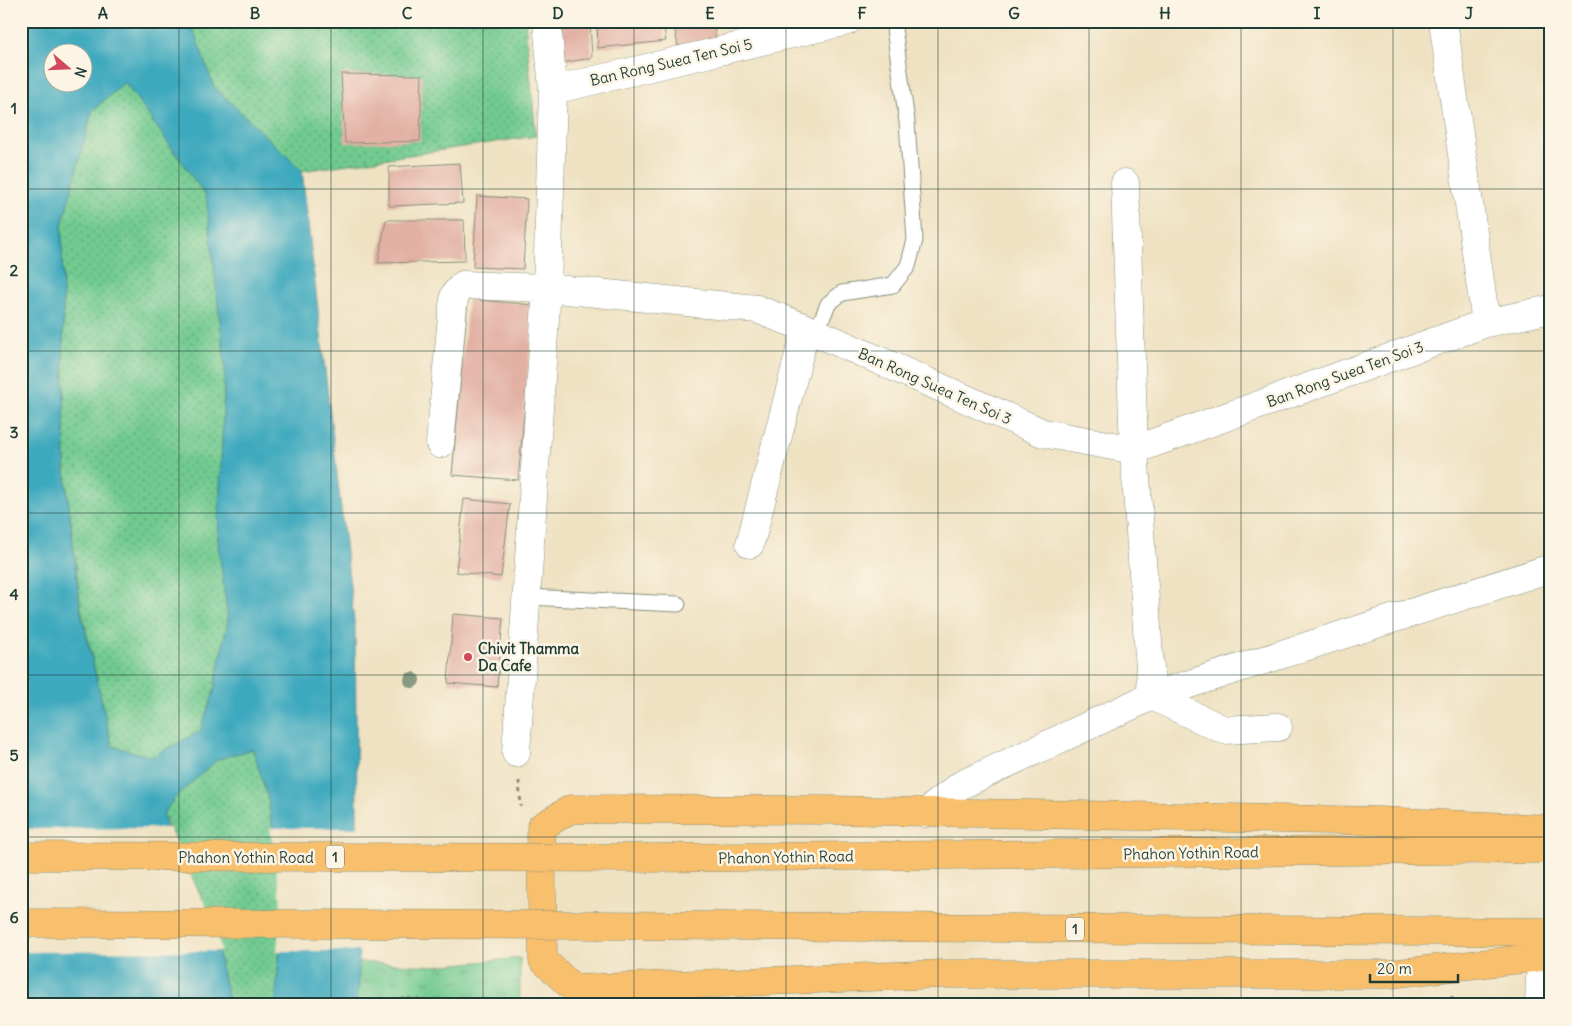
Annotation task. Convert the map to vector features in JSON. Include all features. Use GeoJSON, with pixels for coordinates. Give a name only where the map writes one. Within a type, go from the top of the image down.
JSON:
{"type":"FeatureCollection","features":[{"type":"Feature","properties":{"kind":"main road"},"geometry":{"type":"LineString","coordinates":[[1548,947],[1390,974],[943,974],[574,989],[543,960],[541,826],[571,810],[830,810],[1380,821],[1551,829]]}},
{"type":"Feature","properties":{"kind":"main road","name":"Phahon Yothin Road"},"geometry":{"type":"LineString","coordinates":[[21,856],[648,858],[1551,848]]}},
{"type":"Feature","properties":{"kind":"main road","name":"1"},"geometry":{"type":"LineString","coordinates":[[21,923],[599,925],[1548,947]]}},
{"type":"Feature","properties":{"kind":"street"},"geometry":{"type":"LineString","coordinates":[[516,753],[547,288],[553,90],[547,21]]}},
{"type":"Feature","properties":{"kind":"street","name":"Ban Rong Suea Ten Soi 5"},"geometry":{"type":"LineString","coordinates":[[553,90],[847,21]]}},
{"type":"Feature","properties":{"kind":"street"},"geometry":{"type":"LineString","coordinates":[[1443,21],[1486,324]]}},
{"type":"Feature","properties":{"kind":"street"},"geometry":{"type":"LineString","coordinates":[[1125,183],[1134,450],[1152,696]]}},
{"type":"Feature","properties":{"kind":"street","name":"Ban Rong Suea Ten Soi 3"},"geometry":{"type":"LineString","coordinates":[[440,444],[455,294],[462,285],[547,288],[757,309],[1043,433],[1134,450],[1486,324],[1551,309]]}},
{"type":"Feature","properties":{"kind":"street"},"geometry":{"type":"LineString","coordinates":[[750,544],[811,331]]}},
{"type":"Feature","properties":{"kind":"street"},"geometry":{"type":"LineString","coordinates":[[925,813],[961,785],[1152,696],[1551,568]]}},
{"type":"Feature","properties":{"kind":"street"},"geometry":{"type":"LineString","coordinates":[[1152,696],[1224,730],[1278,727]]}},
{"type":"Feature","properties":{"kind":"street"},"geometry":{"type":"LineString","coordinates":[[1539,1005],[1548,947]]}},
{"type":"Feature","properties":{"kind":"lane"},"geometry":{"type":"LineString","coordinates":[[811,331],[828,304],[842,294],[893,285],[908,266],[913,249],[915,240],[912,185],[893,21]]}},
{"type":"Feature","properties":{"kind":"lane"},"geometry":{"type":"LineString","coordinates":[[526,597],[678,604]]}},
{"type":"Feature","properties":{"kind":"path"},"geometry":{"type":"LineString","coordinates":[[516,753],[521,808],[541,826]]}},
{"type":"Feature","properties":{"kind":"path"},"geometry":{"type":"LineString","coordinates":[[394,1005],[404,998],[458,1005]]}},
{"type":"Feature","properties":{"kind":"green space"},"geometry":{"type":"Polygon","coordinates":[[[190,21],[525,21],[536,136],[302,171],[214,87],[190,21]]]}},
{"type":"Feature","properties":{"kind":"green space"},"geometry":{"type":"Polygon","coordinates":[[[125,82],[206,196],[225,365],[218,542],[228,620],[213,695],[200,732],[152,757],[112,746],[81,608],[65,471],[62,225],[92,111],[125,82]]]}},
{"type":"Feature","properties":{"kind":"green space"},"geometry":{"type":"Polygon","coordinates":[[[253,749],[268,799],[284,899],[275,1005],[229,1005],[212,920],[163,814],[176,796],[218,759],[253,749]]]}},
{"type":"Feature","properties":{"kind":"green space"},"geometry":{"type":"Polygon","coordinates":[[[520,958],[520,1005],[356,1005],[358,962],[434,966],[520,958]]]}},
{"type":"Feature","properties":{"kind":"green space"},"geometry":{"type":"Polygon","coordinates":[[[1389,1001],[1389,1005],[1044,1005],[1389,1001]]]}},
{"type":"Feature","properties":{"kind":"water"},"geometry":{"type":"Polygon","coordinates":[[[21,21],[190,21],[214,87],[302,171],[355,629],[359,987],[356,1005],[275,1005],[284,899],[268,799],[253,749],[218,759],[176,796],[163,814],[175,858],[212,920],[229,1005],[21,1005],[21,21]],[[125,82],[92,111],[62,225],[65,471],[80,608],[112,746],[152,757],[200,731],[213,695],[228,620],[218,542],[225,365],[206,196],[125,82]]]}},
{"type":"Feature","properties":{"kind":"pier"},"geometry":{"type":"Polygon","coordinates":[[[170,828],[178,857],[214,919],[221,951],[21,952],[21,829],[170,828]]]}},
{"type":"Feature","properties":{"kind":"pier"},"geometry":{"type":"Polygon","coordinates":[[[270,828],[359,828],[361,951],[277,951],[281,899],[270,828]]]}},
{"type":"Feature","properties":{"kind":"building"},"geometry":{"type":"Polygon","coordinates":[[[557,21],[590,21],[592,58],[561,63],[557,21]]]}},
{"type":"Feature","properties":{"kind":"building"},"geometry":{"type":"Polygon","coordinates":[[[597,21],[663,21],[666,41],[598,48],[597,21]]]}},
{"type":"Feature","properties":{"kind":"building"},"geometry":{"type":"Polygon","coordinates":[[[673,21],[713,21],[716,41],[678,46],[673,21]]]}},
{"type":"Feature","properties":{"kind":"building"},"geometry":{"type":"Polygon","coordinates":[[[341,74],[422,75],[420,141],[345,143],[341,74]]]}},
{"type":"Feature","properties":{"kind":"building"},"geometry":{"type":"Polygon","coordinates":[[[460,163],[463,203],[389,206],[389,167],[460,163]]]}},
{"type":"Feature","properties":{"kind":"building"},"geometry":{"type":"Polygon","coordinates":[[[477,196],[527,199],[523,269],[473,267],[477,196]]]}},
{"type":"Feature","properties":{"kind":"building"},"geometry":{"type":"Polygon","coordinates":[[[386,220],[464,220],[465,261],[378,263],[386,220]]]}},
{"type":"Feature","properties":{"kind":"building"},"geometry":{"type":"Polygon","coordinates":[[[468,299],[534,305],[518,480],[452,475],[468,299]]]}},
{"type":"Feature","properties":{"kind":"building"},"geometry":{"type":"Polygon","coordinates":[[[464,499],[510,504],[501,577],[456,572],[464,499]]]}},
{"type":"Feature","properties":{"kind":"building"},"geometry":{"type":"Polygon","coordinates":[[[453,614],[503,618],[497,687],[448,683],[453,614]]]}},
{"type":"Feature","properties":{"kind":"place","name":"Chivit Thamma Da Cafe"},"geometry":{"type":"Point","coordinates":[468,657]}}]}
